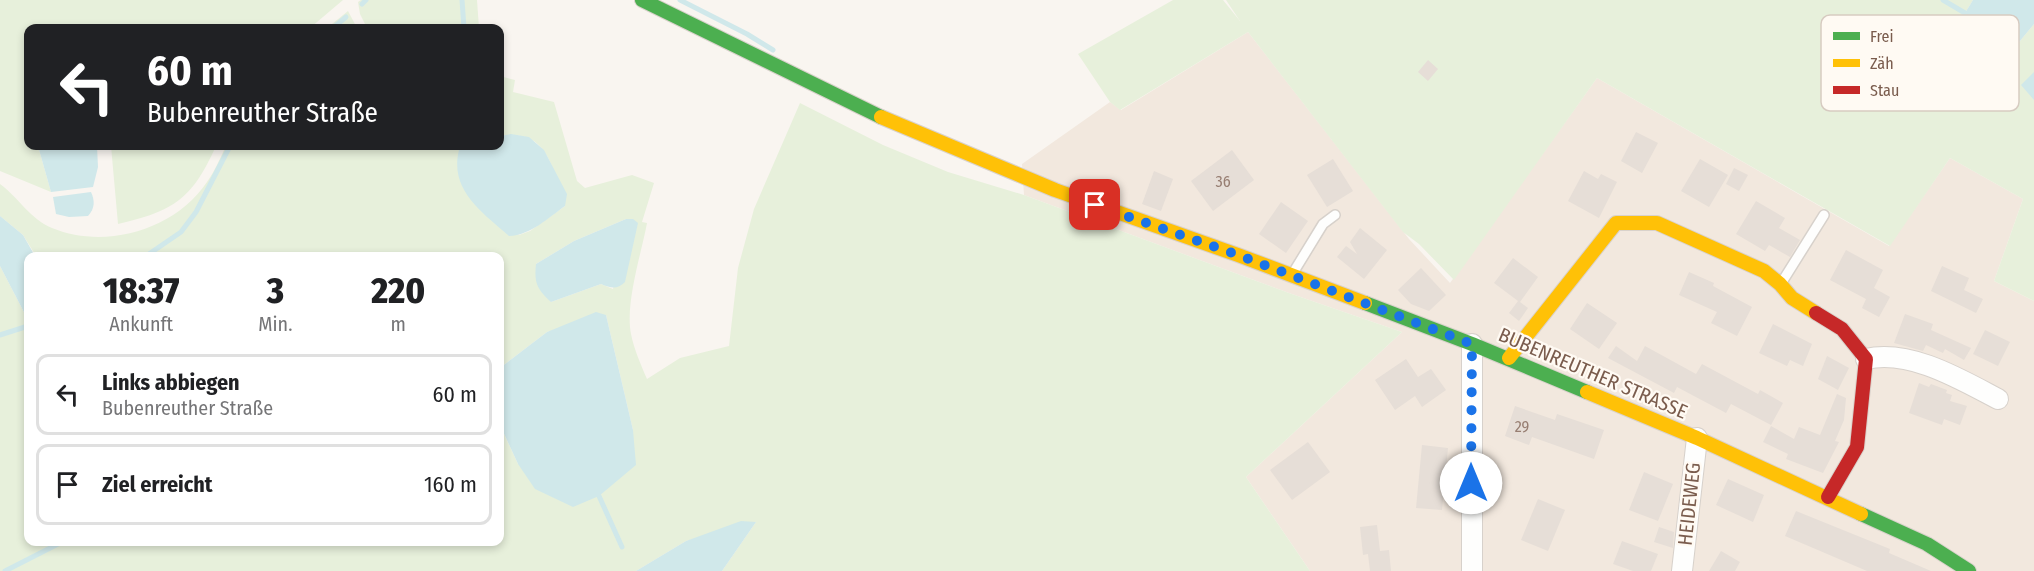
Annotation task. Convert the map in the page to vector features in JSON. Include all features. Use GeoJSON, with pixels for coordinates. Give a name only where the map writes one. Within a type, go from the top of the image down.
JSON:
{"type":"FeatureCollection","features":[{"type":"Feature","properties":{"kind":"street","name":"BUBENREUTHER STRASSE"},"geometry":{"type":"LineString","coordinates":[[642,0],[888,121],[1055,190],[1292,275],[1509,358],[1697,438],[1927,544],[1969,571]]}},
{"type":"Feature","properties":{"kind":"street"},"geometry":{"type":"LineString","coordinates":[[1509,358],[1616,224],[1657,223],[1764,271],[1792,298],[1842,329],[1866,359],[1857,447],[1828,497]]}},
{"type":"Feature","properties":{"kind":"street"},"geometry":{"type":"LineString","coordinates":[[1472,344],[1472,571]]}},
{"type":"Feature","properties":{"kind":"street"},"geometry":{"type":"LineString","coordinates":[[1866,359],[1882,355],[1941,369],[1998,399]]}},
{"type":"Feature","properties":{"kind":"street","name":"HEIDEWEG"},"geometry":{"type":"LineString","coordinates":[[1682,571],[1697,438]]}},
{"type":"Feature","properties":{"kind":"lane"},"geometry":{"type":"LineString","coordinates":[[1292,275],[1323,224],[1335,215]]}},
{"type":"Feature","properties":{"kind":"lane"},"geometry":{"type":"LineString","coordinates":[[1780,284],[1824,215]]}},
{"type":"Feature","properties":{"kind":"shaded area"},"geometry":{"type":"Polygon","coordinates":[[[1248,32],[1409,239],[1450,283],[1597,78],[1889,246],[1950,158],[2023,199],[1994,281],[2034,301],[2034,571],[1310,571],[1246,477],[1402,332],[1289,293],[1024,195],[1022,164],[1110,102],[1121,110],[1248,32]]]}},
{"type":"Feature","properties":{"kind":"green space"},"geometry":{"type":"Polygon","coordinates":[[[0,0],[343,0],[315,24],[24,24],[24,150],[39,150],[51,192],[0,171],[0,0]]]}},
{"type":"Feature","properties":{"kind":"green space"},"geometry":{"type":"Polygon","coordinates":[[[361,0],[477,0],[479,24],[365,24],[358,2],[361,0]]]}},
{"type":"Feature","properties":{"kind":"green space"},"geometry":{"type":"Polygon","coordinates":[[[1173,0],[1223,0],[1240,21],[1226,0],[1973,0],[1965,13],[1968,15],[1821,15],[1821,111],[2019,111],[2019,42],[2034,24],[2034,301],[1994,281],[2023,199],[1950,158],[1890,246],[1597,78],[1454,280],[1419,244],[1403,232],[1248,32],[1120,110],[1110,102],[1078,54],[1173,0]]]}},
{"type":"Feature","properties":{"kind":"green space"},"geometry":{"type":"Polygon","coordinates":[[[348,11],[355,24],[332,24],[348,11]]]}},
{"type":"Feature","properties":{"kind":"green space"},"geometry":{"type":"Polygon","coordinates":[[[504,77],[515,80],[513,92],[554,102],[577,181],[585,188],[632,175],[654,183],[642,222],[647,223],[630,308],[632,340],[647,379],[680,358],[729,346],[738,268],[754,209],[800,103],[883,145],[948,172],[1024,195],[1289,293],[1402,332],[1246,477],[1310,571],[722,571],[756,522],[686,541],[636,571],[0,571],[0,266],[24,312],[24,546],[504,546],[504,434],[518,464],[633,430],[606,315],[547,332],[504,365],[504,252],[34,252],[23,235],[0,216],[0,184],[38,220],[52,228],[94,237],[116,236],[137,231],[177,213],[207,182],[224,150],[459,150],[519,235],[530,231],[565,206],[552,165],[546,154],[529,138],[516,135],[504,136],[504,77]],[[626,219],[574,241],[536,264],[551,302],[601,284],[613,289],[626,219]]]}},
{"type":"Feature","properties":{"kind":"green space"},"geometry":{"type":"Polygon","coordinates":[[[111,150],[214,150],[198,179],[179,200],[154,214],[118,224],[111,150]]]}},
{"type":"Feature","properties":{"kind":"water"},"geometry":{"type":"Polygon","coordinates":[[[1973,0],[2034,0],[2034,24],[2019,42],[2019,15],[1967,15],[1965,13],[1973,0]]]}},
{"type":"Feature","properties":{"kind":"water"},"geometry":{"type":"Polygon","coordinates":[[[2034,72],[2034,100],[2021,85],[2034,72]]]}},
{"type":"Feature","properties":{"kind":"water"},"geometry":{"type":"Polygon","coordinates":[[[504,135],[529,137],[544,150],[567,194],[565,206],[546,221],[525,233],[509,236],[470,199],[463,188],[457,164],[459,150],[504,150],[504,135]]]}},
{"type":"Feature","properties":{"kind":"water"},"geometry":{"type":"Polygon","coordinates":[[[39,150],[97,150],[98,167],[93,187],[51,192],[39,150]]]}},
{"type":"Feature","properties":{"kind":"water"},"geometry":{"type":"Polygon","coordinates":[[[91,192],[94,204],[88,216],[69,217],[56,214],[53,197],[91,192]]]}},
{"type":"Feature","properties":{"kind":"water"},"geometry":{"type":"Polygon","coordinates":[[[0,216],[23,235],[33,252],[24,252],[24,312],[0,266],[0,216]]]}},
{"type":"Feature","properties":{"kind":"water"},"geometry":{"type":"Polygon","coordinates":[[[626,219],[633,219],[638,223],[625,282],[614,288],[601,284],[551,302],[542,293],[536,276],[536,264],[574,241],[626,219]]]}},
{"type":"Feature","properties":{"kind":"water"},"geometry":{"type":"Polygon","coordinates":[[[596,312],[606,315],[633,430],[636,465],[599,496],[573,507],[535,489],[518,464],[504,434],[504,365],[547,332],[596,312]]]}},
{"type":"Feature","properties":{"kind":"water"},"geometry":{"type":"Polygon","coordinates":[[[741,521],[756,522],[722,571],[636,571],[686,541],[741,521]]]}},
{"type":"Feature","properties":{"kind":"building"},"geometry":{"type":"Polygon","coordinates":[[[1428,60],[1438,69],[1428,81],[1418,72],[1428,60]]]}},
{"type":"Feature","properties":{"kind":"building"},"geometry":{"type":"Polygon","coordinates":[[[1636,132],[1658,143],[1642,173],[1621,161],[1636,132]]]}},
{"type":"Feature","properties":{"kind":"building"},"geometry":{"type":"Polygon","coordinates":[[[1232,150],[1254,180],[1213,211],[1191,181],[1232,150]]]}},
{"type":"Feature","properties":{"kind":"building"},"geometry":{"type":"Polygon","coordinates":[[[1333,159],[1353,191],[1327,207],[1307,175],[1333,159]]]}},
{"type":"Feature","properties":{"kind":"building"},"geometry":{"type":"Polygon","coordinates":[[[1700,159],[1728,175],[1709,207],[1681,191],[1700,159]]]}},
{"type":"Feature","properties":{"kind":"building"},"geometry":{"type":"Polygon","coordinates":[[[1734,168],[1748,175],[1739,191],[1726,184],[1734,168]]]}},
{"type":"Feature","properties":{"kind":"building"},"geometry":{"type":"Polygon","coordinates":[[[1154,171],[1173,179],[1161,211],[1142,204],[1154,171]]]}},
{"type":"Feature","properties":{"kind":"building"},"geometry":{"type":"Polygon","coordinates":[[[1584,171],[1598,179],[1601,174],[1617,182],[1599,218],[1568,201],[1584,171]]]}},
{"type":"Feature","properties":{"kind":"building"},"geometry":{"type":"Polygon","coordinates":[[[1756,201],[1785,218],[1779,228],[1800,240],[1790,257],[1769,245],[1765,251],[1736,234],[1756,201]]]}},
{"type":"Feature","properties":{"kind":"building"},"geometry":{"type":"Polygon","coordinates":[[[1281,202],[1308,221],[1286,253],[1259,234],[1281,202]]]}},
{"type":"Feature","properties":{"kind":"building"},"geometry":{"type":"Polygon","coordinates":[[[1360,228],[1387,250],[1364,279],[1337,257],[1346,246],[1357,254],[1350,242],[1360,228]]]}},
{"type":"Feature","properties":{"kind":"building"},"geometry":{"type":"Polygon","coordinates":[[[1846,250],[1883,270],[1874,288],[1890,297],[1879,317],[1862,308],[1866,299],[1830,280],[1846,250]]]}},
{"type":"Feature","properties":{"kind":"building"},"geometry":{"type":"Polygon","coordinates":[[[1513,258],[1538,277],[1520,302],[1528,308],[1519,321],[1509,313],[1518,301],[1494,283],[1513,258]]]}},
{"type":"Feature","properties":{"kind":"building"},"geometry":{"type":"Polygon","coordinates":[[[1942,266],[1969,278],[1964,290],[1983,299],[1976,313],[1931,291],[1942,266]]]}},
{"type":"Feature","properties":{"kind":"building"},"geometry":{"type":"Polygon","coordinates":[[[1421,268],[1446,295],[1429,311],[1411,304],[1398,290],[1421,268]]]}},
{"type":"Feature","properties":{"kind":"building"},"geometry":{"type":"Polygon","coordinates":[[[1689,272],[1714,283],[1713,286],[1752,307],[1737,336],[1711,323],[1717,312],[1679,295],[1689,272]]]}},
{"type":"Feature","properties":{"kind":"building"},"geometry":{"type":"Polygon","coordinates":[[[1587,303],[1617,323],[1599,349],[1570,329],[1587,303]]]}},
{"type":"Feature","properties":{"kind":"building"},"geometry":{"type":"Polygon","coordinates":[[[1905,314],[1933,324],[1931,330],[1971,348],[1964,360],[1945,349],[1943,353],[1926,345],[1923,351],[1894,343],[1905,314]]]}},
{"type":"Feature","properties":{"kind":"building"},"geometry":{"type":"Polygon","coordinates":[[[1773,324],[1812,344],[1803,366],[1790,360],[1787,366],[1759,353],[1773,324]]]}},
{"type":"Feature","properties":{"kind":"building"},"geometry":{"type":"Polygon","coordinates":[[[1985,330],[2010,342],[1998,366],[1973,354],[1985,330]]]}},
{"type":"Feature","properties":{"kind":"building"},"geometry":{"type":"Polygon","coordinates":[[[1616,346],[1637,361],[1645,346],[1696,374],[1702,364],[1758,394],[1760,390],[1783,403],[1771,425],[1731,404],[1726,413],[1677,387],[1674,393],[1608,358],[1616,346]]]}},
{"type":"Feature","properties":{"kind":"building"},"geometry":{"type":"Polygon","coordinates":[[[1827,356],[1849,368],[1838,390],[1818,379],[1827,356]]]}},
{"type":"Feature","properties":{"kind":"building"},"geometry":{"type":"Polygon","coordinates":[[[1406,359],[1418,377],[1431,369],[1446,390],[1422,407],[1415,396],[1395,410],[1375,380],[1406,359]]]}},
{"type":"Feature","properties":{"kind":"building"},"geometry":{"type":"Polygon","coordinates":[[[1919,383],[1929,387],[1931,384],[1947,390],[1946,393],[1952,395],[1950,401],[1967,406],[1960,425],[1944,419],[1942,425],[1909,413],[1919,383]]]}},
{"type":"Feature","properties":{"kind":"building"},"geometry":{"type":"Polygon","coordinates":[[[1837,394],[1846,398],[1844,420],[1835,441],[1839,442],[1823,473],[1786,459],[1788,454],[1763,442],[1771,426],[1794,439],[1799,427],[1820,435],[1837,394]]]}},
{"type":"Feature","properties":{"kind":"building"},"geometry":{"type":"Polygon","coordinates":[[[1515,406],[1555,420],[1557,414],[1604,430],[1594,459],[1532,437],[1529,445],[1505,436],[1515,406]]]}},
{"type":"Feature","properties":{"kind":"building"},"geometry":{"type":"Polygon","coordinates":[[[1308,442],[1330,472],[1292,500],[1270,470],[1308,442]]]}},
{"type":"Feature","properties":{"kind":"building"},"geometry":{"type":"Polygon","coordinates":[[[1422,445],[1448,448],[1442,510],[1416,508],[1422,445]]]}},
{"type":"Feature","properties":{"kind":"building"},"geometry":{"type":"Polygon","coordinates":[[[1644,472],[1673,484],[1658,521],[1629,510],[1644,472]]]}},
{"type":"Feature","properties":{"kind":"building"},"geometry":{"type":"Polygon","coordinates":[[[1728,479],[1764,495],[1753,522],[1716,505],[1728,479]]]}},
{"type":"Feature","properties":{"kind":"building"},"geometry":{"type":"Polygon","coordinates":[[[1538,499],[1565,510],[1548,551],[1521,540],[1538,499]]]}},
{"type":"Feature","properties":{"kind":"building"},"geometry":{"type":"Polygon","coordinates":[[[1796,511],[1890,549],[1889,553],[1931,571],[1867,571],[1785,536],[1796,511]]]}},
{"type":"Feature","properties":{"kind":"building"},"geometry":{"type":"Polygon","coordinates":[[[1377,525],[1380,551],[1389,550],[1391,571],[1370,571],[1368,554],[1363,555],[1360,527],[1377,525]]]}},
{"type":"Feature","properties":{"kind":"building"},"geometry":{"type":"Polygon","coordinates":[[[1659,527],[1674,532],[1673,548],[1654,542],[1659,527]]]}},
{"type":"Feature","properties":{"kind":"building"},"geometry":{"type":"Polygon","coordinates":[[[1622,541],[1658,554],[1651,571],[1633,571],[1613,564],[1622,541]]]}},
{"type":"Feature","properties":{"kind":"building"},"geometry":{"type":"Polygon","coordinates":[[[1721,551],[1740,562],[1735,571],[1709,571],[1721,551]]]}},
{"type":"Feature","properties":{"kind":"waterway"},"geometry":{"type":"LineString","coordinates":[[362,4],[366,0]]}},
{"type":"Feature","properties":{"kind":"waterway"},"geometry":{"type":"LineString","coordinates":[[462,0],[464,24]]}},
{"type":"Feature","properties":{"kind":"waterway"},"geometry":{"type":"LineString","coordinates":[[680,0],[773,50]]}},
{"type":"Feature","properties":{"kind":"waterway"},"geometry":{"type":"LineString","coordinates":[[1943,0],[1965,13]]}},
{"type":"Feature","properties":{"kind":"waterway"},"geometry":{"type":"LineString","coordinates":[[338,24],[346,17]]}},
{"type":"Feature","properties":{"kind":"waterway"},"geometry":{"type":"LineString","coordinates":[[152,252],[181,232],[196,212],[228,150]]}},
{"type":"Feature","properties":{"kind":"waterway"},"geometry":{"type":"LineString","coordinates":[[0,335],[24,327]]}},
{"type":"Feature","properties":{"kind":"waterway"},"geometry":{"type":"LineString","coordinates":[[599,496],[622,547]]}},
{"type":"Feature","properties":{"kind":"waterway"},"geometry":{"type":"LineString","coordinates":[[5,571],[54,546]]}},
{"type":"Feature","properties":{"kind":"traffic: fast"},"geometry":{"type":"LineString","coordinates":[[642,0],[881,117]]}},
{"type":"Feature","properties":{"kind":"traffic: fast"},"geometry":{"type":"LineString","coordinates":[[1365,303],[1587,392]]}},
{"type":"Feature","properties":{"kind":"traffic: fast"},"geometry":{"type":"LineString","coordinates":[[1861,514],[1927,544],[1969,571]]}},
{"type":"Feature","properties":{"kind":"traffic: slow"},"geometry":{"type":"LineString","coordinates":[[881,117],[1055,190],[1365,303]]}},
{"type":"Feature","properties":{"kind":"traffic: slow"},"geometry":{"type":"LineString","coordinates":[[1509,358],[1616,223],[1657,223],[1764,271],[1792,298],[1816,313]]}},
{"type":"Feature","properties":{"kind":"traffic: slow"},"geometry":{"type":"LineString","coordinates":[[1587,392],[1697,438],[1861,514]]}},
{"type":"Feature","properties":{"kind":"traffic: jam"},"geometry":{"type":"LineString","coordinates":[[1816,313],[1842,329],[1866,359],[1857,447],[1828,497]]}},
{"type":"Feature","properties":{"kind":"route"},"geometry":{"type":"LineString","coordinates":[[1095,205],[1238,255],[1472,344],[1471,483]]}}]}
